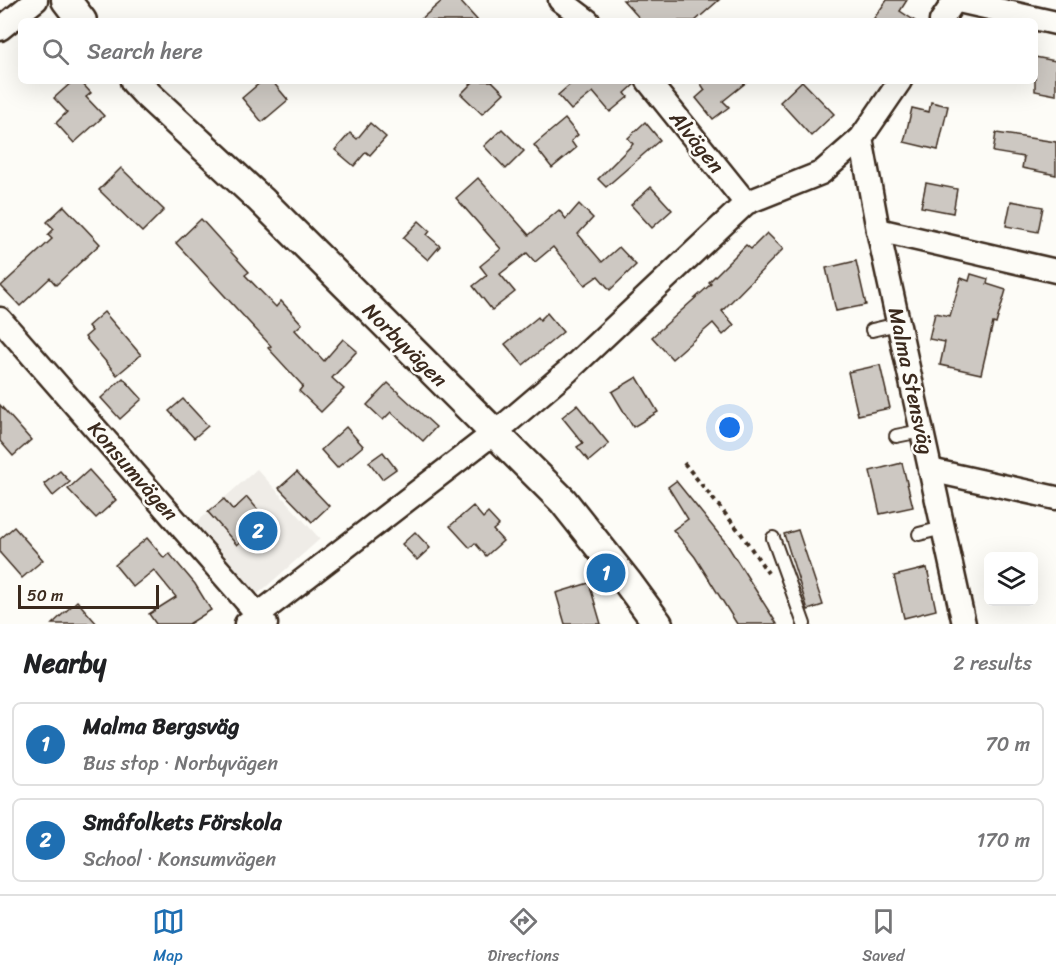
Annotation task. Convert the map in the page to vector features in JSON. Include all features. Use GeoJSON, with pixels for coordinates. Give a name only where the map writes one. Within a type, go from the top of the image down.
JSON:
{"type":"FeatureCollection","features":[{"type":"Feature","properties":{"kind":"street"},"geometry":{"type":"LineString","coordinates":[[0,29],[36,0]]}},
{"type":"Feature","properties":{"kind":"street"},"geometry":{"type":"LineString","coordinates":[[66,0],[80,18]]}},
{"type":"Feature","properties":{"kind":"street"},"geometry":{"type":"LineString","coordinates":[[560,0],[584,18]]}},
{"type":"Feature","properties":{"kind":"street"},"geometry":{"type":"LineString","coordinates":[[943,18],[955,0],[1034,18]]}},
{"type":"Feature","properties":{"kind":"street"},"geometry":{"type":"LineString","coordinates":[[1038,19],[1056,23]]}},
{"type":"Feature","properties":{"kind":"street","name":"Norbyvägen"},"geometry":{"type":"LineString","coordinates":[[138,84],[261,200],[563,501],[658,624]]}},
{"type":"Feature","properties":{"kind":"street","name":"Alvägen"},"geometry":{"type":"LineString","coordinates":[[650,84],[746,203]]}},
{"type":"Feature","properties":{"kind":"street"},"geometry":{"type":"LineString","coordinates":[[257,621],[568,371],[746,203],[821,174],[861,138],[898,84]]}},
{"type":"Feature","properties":{"kind":"street","name":"Malma Stensväg"},"geometry":{"type":"LineString","coordinates":[[861,138],[878,230],[964,624]]}},
{"type":"Feature","properties":{"kind":"street"},"geometry":{"type":"LineString","coordinates":[[878,230],[1056,271]]}},
{"type":"Feature","properties":{"kind":"street","name":"Konsumvägen"},"geometry":{"type":"LineString","coordinates":[[0,319],[257,621]]}},
{"type":"Feature","properties":{"kind":"street"},"geometry":{"type":"LineString","coordinates":[[930,470],[1056,498]]}},
{"type":"Feature","properties":{"kind":"lane"},"geometry":{"type":"LineString","coordinates":[[872,330],[898,324]]}},
{"type":"Feature","properties":{"kind":"lane"},"geometry":{"type":"LineString","coordinates":[[896,436],[921,431]]}},
{"type":"Feature","properties":{"kind":"lane"},"geometry":{"type":"LineString","coordinates":[[919,534],[943,528]]}},
{"type":"Feature","properties":{"kind":"lane"},"geometry":{"type":"LineString","coordinates":[[773,538],[804,624]]}},
{"type":"Feature","properties":{"kind":"path"},"geometry":{"type":"LineString","coordinates":[[684,463],[740,532],[772,578]]}},
{"type":"Feature","properties":{"kind":"shaded area"},"geometry":{"type":"Polygon","coordinates":[[[257,469],[320,539],[258,594],[195,524],[257,469]]]}},
{"type":"Feature","properties":{"kind":"building"},"geometry":{"type":"Polygon","coordinates":[[[443,0],[459,0],[475,18],[422,18],[443,0]]]}},
{"type":"Feature","properties":{"kind":"building"},"geometry":{"type":"Polygon","coordinates":[[[623,0],[719,0],[698,18],[639,18],[623,0]]]}},
{"type":"Feature","properties":{"kind":"building"},"geometry":{"type":"Polygon","coordinates":[[[887,0],[907,0],[900,11],[910,18],[874,18],[887,0]]]}},
{"type":"Feature","properties":{"kind":"building"},"geometry":{"type":"Polygon","coordinates":[[[1038,58],[1056,61],[1056,95],[1035,91],[1035,84],[1038,84],[1038,58]]]}},
{"type":"Feature","properties":{"kind":"building"},"geometry":{"type":"Polygon","coordinates":[[[70,84],[83,84],[91,93],[86,97],[104,116],[74,143],[56,123],[67,112],[54,98],[70,84]]]}},
{"type":"Feature","properties":{"kind":"building"},"geometry":{"type":"Polygon","coordinates":[[[258,84],[275,84],[288,100],[262,122],[242,98],[258,84]]]}},
{"type":"Feature","properties":{"kind":"building"},"geometry":{"type":"Polygon","coordinates":[[[471,84],[495,84],[504,93],[482,114],[461,94],[471,84]]]}},
{"type":"Feature","properties":{"kind":"building"},"geometry":{"type":"Polygon","coordinates":[[[571,84],[635,84],[625,93],[628,97],[610,112],[593,92],[571,110],[558,95],[571,84]]]}},
{"type":"Feature","properties":{"kind":"building"},"geometry":{"type":"Polygon","coordinates":[[[701,84],[744,84],[723,101],[729,107],[713,119],[696,98],[705,90],[701,84]]]}},
{"type":"Feature","properties":{"kind":"building"},"geometry":{"type":"Polygon","coordinates":[[[799,84],[805,84],[834,114],[811,136],[780,102],[799,84]]]}},
{"type":"Feature","properties":{"kind":"building"},"geometry":{"type":"Polygon","coordinates":[[[931,102],[948,106],[938,150],[904,142],[912,108],[929,112],[931,102]]]}},
{"type":"Feature","properties":{"kind":"building"},"geometry":{"type":"Polygon","coordinates":[[[565,119],[578,135],[571,141],[576,148],[552,168],[534,145],[565,119]]]}},
{"type":"Feature","properties":{"kind":"building"},"geometry":{"type":"Polygon","coordinates":[[[645,122],[660,140],[606,187],[598,179],[633,144],[628,138],[645,122]]]}},
{"type":"Feature","properties":{"kind":"building"},"geometry":{"type":"Polygon","coordinates":[[[370,123],[386,137],[370,155],[366,152],[354,166],[335,150],[350,133],[357,139],[370,123]]]}},
{"type":"Feature","properties":{"kind":"building"},"geometry":{"type":"Polygon","coordinates":[[[502,129],[524,151],[506,169],[484,146],[502,129]]]}},
{"type":"Feature","properties":{"kind":"building"},"geometry":{"type":"Polygon","coordinates":[[[996,133],[1056,142],[1056,175],[1022,168],[1024,157],[993,152],[996,133]]]}},
{"type":"Feature","properties":{"kind":"building"},"geometry":{"type":"Polygon","coordinates":[[[121,168],[164,210],[142,232],[99,190],[121,168]]]}},
{"type":"Feature","properties":{"kind":"building"},"geometry":{"type":"Polygon","coordinates":[[[478,178],[529,235],[559,210],[566,219],[579,204],[593,218],[578,234],[602,262],[619,247],[636,265],[610,290],[598,276],[585,285],[553,247],[535,262],[527,253],[500,274],[515,292],[492,310],[473,286],[487,275],[480,266],[501,249],[456,198],[478,178]]]}},
{"type":"Feature","properties":{"kind":"building"},"geometry":{"type":"Polygon","coordinates":[[[926,183],[957,189],[953,213],[921,207],[926,183]]]}},
{"type":"Feature","properties":{"kind":"building"},"geometry":{"type":"Polygon","coordinates":[[[651,187],[672,210],[652,228],[631,205],[651,187]]]}},
{"type":"Feature","properties":{"kind":"building"},"geometry":{"type":"Polygon","coordinates":[[[1011,201],[1043,207],[1038,232],[1006,226],[1011,201]]]}},
{"type":"Feature","properties":{"kind":"building"},"geometry":{"type":"Polygon","coordinates":[[[64,206],[100,244],[56,285],[50,278],[20,306],[1,286],[52,239],[48,235],[54,229],[47,222],[64,206]]]}},
{"type":"Feature","properties":{"kind":"building"},"geometry":{"type":"Polygon","coordinates":[[[201,219],[249,272],[245,275],[276,307],[281,301],[302,324],[295,330],[324,361],[343,339],[357,351],[332,378],[344,389],[321,412],[299,391],[303,386],[268,348],[271,346],[176,243],[201,219]]]}},
{"type":"Feature","properties":{"kind":"building"},"geometry":{"type":"Polygon","coordinates":[[[419,221],[430,231],[427,235],[440,246],[428,260],[403,238],[419,221]]]}},
{"type":"Feature","properties":{"kind":"building"},"geometry":{"type":"Polygon","coordinates":[[[767,233],[783,249],[722,311],[734,325],[723,335],[713,323],[672,359],[652,337],[711,284],[709,282],[746,245],[751,249],[767,233]]]}},
{"type":"Feature","properties":{"kind":"building"},"geometry":{"type":"Polygon","coordinates":[[[856,261],[866,305],[836,311],[826,268],[856,261]]]}},
{"type":"Feature","properties":{"kind":"building"},"geometry":{"type":"Polygon","coordinates":[[[971,274],[988,279],[987,284],[1006,290],[996,324],[993,323],[981,374],[940,365],[945,342],[929,339],[935,313],[950,316],[961,278],[969,281],[971,274]]]}},
{"type":"Feature","properties":{"kind":"building"},"geometry":{"type":"Polygon","coordinates":[[[104,312],[141,355],[117,375],[85,337],[92,331],[88,326],[104,312]]]}},
{"type":"Feature","properties":{"kind":"building"},"geometry":{"type":"Polygon","coordinates":[[[547,313],[563,332],[523,365],[505,344],[538,317],[540,320],[547,313]]]}},
{"type":"Feature","properties":{"kind":"building"},"geometry":{"type":"Polygon","coordinates":[[[880,365],[890,408],[858,415],[848,372],[880,365]]]}},
{"type":"Feature","properties":{"kind":"building"},"geometry":{"type":"Polygon","coordinates":[[[637,377],[658,412],[633,427],[612,392],[637,377]]]}},
{"type":"Feature","properties":{"kind":"building"},"geometry":{"type":"Polygon","coordinates":[[[123,378],[142,399],[120,419],[101,398],[123,378]]]}},
{"type":"Feature","properties":{"kind":"building"},"geometry":{"type":"Polygon","coordinates":[[[388,383],[436,427],[423,441],[391,412],[383,420],[367,405],[388,383]]]}},
{"type":"Feature","properties":{"kind":"building"},"geometry":{"type":"Polygon","coordinates":[[[183,399],[208,426],[194,438],[169,411],[183,399]]]}},
{"type":"Feature","properties":{"kind":"building"},"geometry":{"type":"Polygon","coordinates":[[[0,405],[31,440],[13,456],[0,441],[0,405]]]}},
{"type":"Feature","properties":{"kind":"building"},"geometry":{"type":"Polygon","coordinates":[[[577,405],[609,444],[589,461],[577,447],[583,443],[562,417],[577,405]]]}},
{"type":"Feature","properties":{"kind":"building"},"geometry":{"type":"Polygon","coordinates":[[[346,427],[363,446],[337,468],[321,450],[346,427]]]}},
{"type":"Feature","properties":{"kind":"building"},"geometry":{"type":"Polygon","coordinates":[[[383,452],[396,469],[382,479],[369,462],[383,452]]]}},
{"type":"Feature","properties":{"kind":"building"},"geometry":{"type":"Polygon","coordinates":[[[902,463],[913,507],[880,514],[870,471],[902,463]]]}},
{"type":"Feature","properties":{"kind":"building"},"geometry":{"type":"Polygon","coordinates":[[[89,470],[116,500],[96,518],[68,489],[89,470]]]}},
{"type":"Feature","properties":{"kind":"building"},"geometry":{"type":"Polygon","coordinates":[[[60,471],[70,482],[53,496],[44,484],[60,471]]]}},
{"type":"Feature","properties":{"kind":"building"},"geometry":{"type":"Polygon","coordinates":[[[297,472],[329,506],[312,522],[279,488],[297,472]]]}},
{"type":"Feature","properties":{"kind":"building"},"geometry":{"type":"Polygon","coordinates":[[[676,481],[726,543],[777,624],[737,624],[695,557],[673,530],[688,519],[668,487],[676,481]]]}},
{"type":"Feature","properties":{"kind":"building"},"geometry":{"type":"Polygon","coordinates":[[[247,497],[266,519],[237,545],[208,512],[224,499],[233,510],[247,497]]]}},
{"type":"Feature","properties":{"kind":"building"},"geometry":{"type":"Polygon","coordinates":[[[473,506],[483,518],[488,513],[499,525],[493,530],[503,541],[486,556],[475,543],[470,548],[450,526],[473,506]]]}},
{"type":"Feature","properties":{"kind":"building"},"geometry":{"type":"Polygon","coordinates":[[[14,527],[43,560],[22,578],[0,553],[0,539],[14,527]]]}},
{"type":"Feature","properties":{"kind":"building"},"geometry":{"type":"Polygon","coordinates":[[[798,530],[823,605],[808,610],[784,534],[798,530]]]}},
{"type":"Feature","properties":{"kind":"building"},"geometry":{"type":"Polygon","coordinates":[[[415,532],[430,548],[417,560],[402,544],[415,532]]]}},
{"type":"Feature","properties":{"kind":"building"},"geometry":{"type":"Polygon","coordinates":[[[147,538],[164,558],[169,553],[195,584],[211,610],[189,624],[156,624],[149,614],[176,597],[154,570],[133,587],[115,565],[147,538]]]}},
{"type":"Feature","properties":{"kind":"building"},"geometry":{"type":"Polygon","coordinates":[[[927,568],[936,610],[904,618],[894,576],[927,568]]]}},
{"type":"Feature","properties":{"kind":"building"},"geometry":{"type":"Polygon","coordinates":[[[589,583],[601,624],[565,624],[556,593],[589,583]]]}},
{"type":"Feature","properties":{"kind":"building"},"geometry":{"type":"Polygon","coordinates":[[[77,601],[97,624],[52,624],[77,601]]]}},
{"type":"Feature","properties":{"kind":"place","name":"Småfolkets Förskola"},"geometry":{"type":"Point","coordinates":[258,531]}},
{"type":"Feature","properties":{"kind":"place","name":"Malma Bergsväg"},"geometry":{"type":"Point","coordinates":[606,573]}}]}
